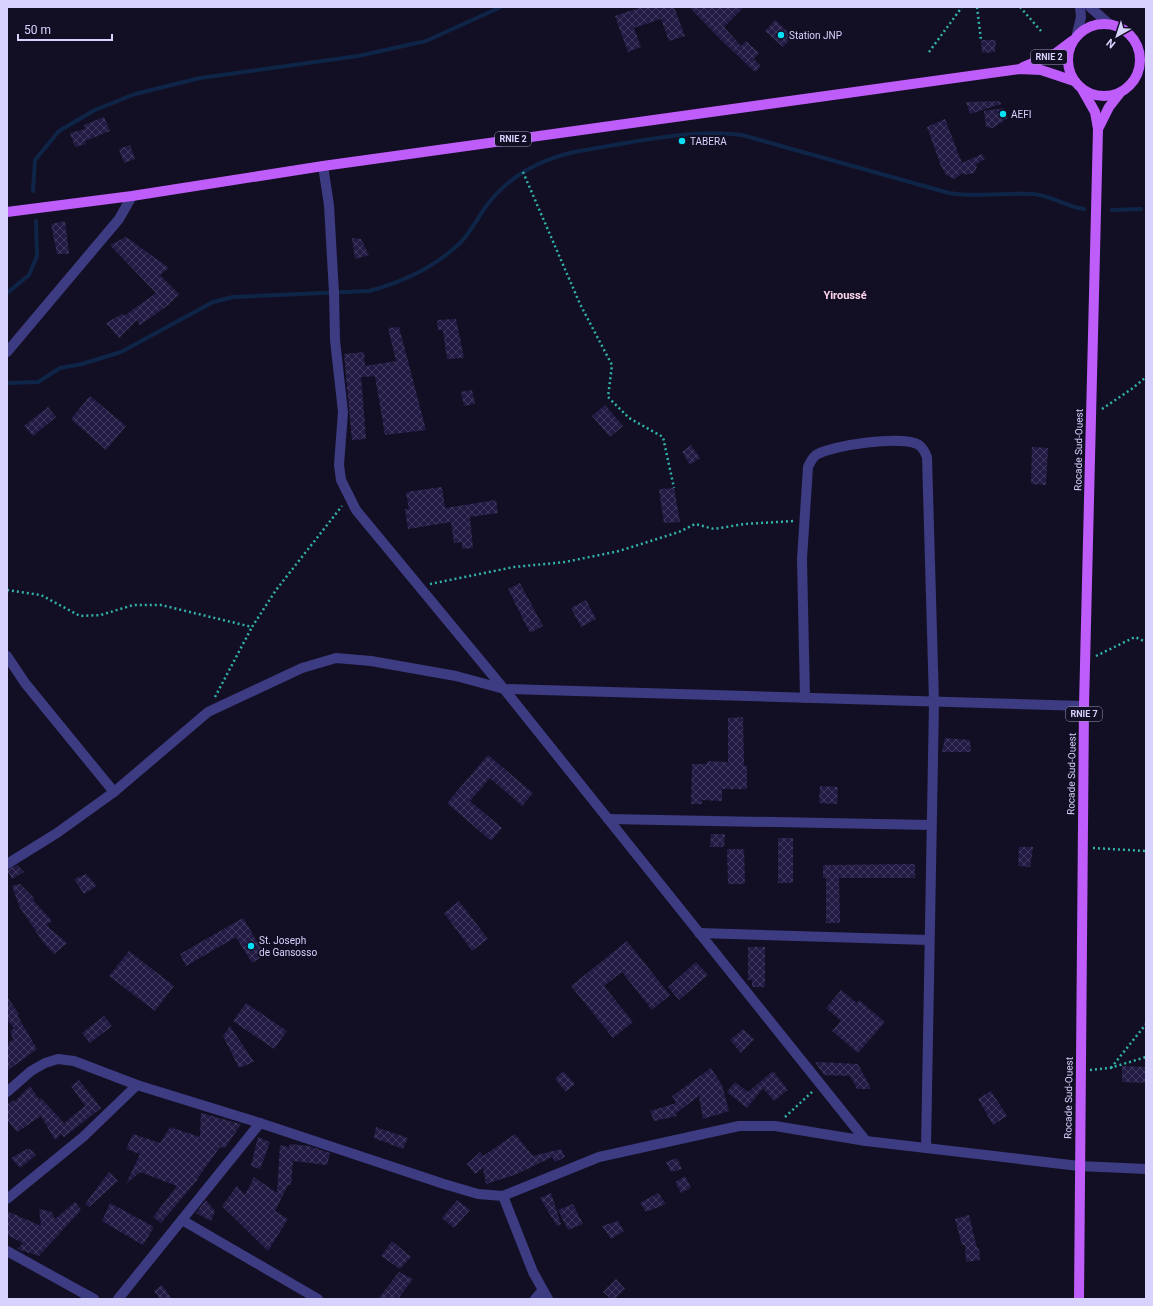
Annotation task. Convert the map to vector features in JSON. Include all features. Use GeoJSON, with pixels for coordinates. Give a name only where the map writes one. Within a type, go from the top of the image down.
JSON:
{"type":"FeatureCollection","features":[{"type":"Feature","properties":{"kind":"main road","name":"RNIE 2"},"geometry":{"type":"LineString","coordinates":[[1020,69],[1056,54],[1087,28],[1098,24],[1109,24]]}},
{"type":"Feature","properties":{"kind":"main road"},"geometry":{"type":"LineString","coordinates":[[1109,24],[1120,28],[1146,42]]}},
{"type":"Feature","properties":{"kind":"main road"},"geometry":{"type":"LineString","coordinates":[[1120,93],[1130,86],[1142,68],[1140,54],[1136,44],[1129,34]]}},
{"type":"Feature","properties":{"kind":"main road","name":"RNIE 2"},"geometry":{"type":"LineString","coordinates":[[1076,37],[1069,49],[1067,60],[1074,81],[1082,89],[1098,96],[1110,96],[1120,93]]}},
{"type":"Feature","properties":{"kind":"main road","name":"RNIE 2"},"geometry":{"type":"LineString","coordinates":[[7,212],[132,196],[323,166],[1020,69],[1041,70],[1074,81]]}},
{"type":"Feature","properties":{"kind":"main road","name":"Rocade Sud-Ouest"},"geometry":{"type":"LineString","coordinates":[[1079,1299],[1084,706],[1098,129],[1095,112],[1082,89]]}},
{"type":"Feature","properties":{"kind":"main road","name":"Rocade Sud-Ouest"},"geometry":{"type":"LineString","coordinates":[[1098,129],[1108,107],[1120,93]]}},
{"type":"Feature","properties":{"kind":"street"},"geometry":{"type":"LineString","coordinates":[[1076,37],[1081,17],[1080,7]]}},
{"type":"Feature","properties":{"kind":"street"},"geometry":{"type":"LineString","coordinates":[[1090,7],[1109,24]]}},
{"type":"Feature","properties":{"kind":"street"},"geometry":{"type":"LineString","coordinates":[[323,166],[329,205],[335,340],[343,412],[340,465],[341,480],[349,497],[365,521],[504,689],[866,1141]]}},
{"type":"Feature","properties":{"kind":"street"},"geometry":{"type":"LineString","coordinates":[[7,352],[120,219],[132,196]]}},
{"type":"Feature","properties":{"kind":"street"},"geometry":{"type":"LineString","coordinates":[[805,698],[802,559],[808,468],[816,455],[826,450],[882,440],[911,441],[919,445],[924,450],[927,457],[934,702],[926,1148]]}},
{"type":"Feature","properties":{"kind":"street"},"geometry":{"type":"LineString","coordinates":[[7,656],[25,683],[114,792]]}},
{"type":"Feature","properties":{"kind":"street"},"geometry":{"type":"LineString","coordinates":[[7,864],[57,833],[114,792],[208,712],[302,668],[336,658],[371,661],[456,676],[504,689],[1084,706]]}},
{"type":"Feature","properties":{"kind":"street"},"geometry":{"type":"LineString","coordinates":[[608,819],[932,825]]}},
{"type":"Feature","properties":{"kind":"street"},"geometry":{"type":"LineString","coordinates":[[699,933],[929,940]]}},
{"type":"Feature","properties":{"kind":"street"},"geometry":{"type":"LineString","coordinates":[[7,1092],[31,1071],[45,1063],[58,1059],[74,1061],[137,1085],[260,1123],[451,1186],[478,1194],[503,1196],[599,1157],[739,1126],[775,1126],[866,1141],[1079,1166],[1146,1169]]}},
{"type":"Feature","properties":{"kind":"street"},"geometry":{"type":"LineString","coordinates":[[7,1199],[83,1137],[137,1085]]}},
{"type":"Feature","properties":{"kind":"street"},"geometry":{"type":"LineString","coordinates":[[118,1299],[260,1123]]}},
{"type":"Feature","properties":{"kind":"street"},"geometry":{"type":"LineString","coordinates":[[503,1196],[545,1295],[535,1299]]}},
{"type":"Feature","properties":{"kind":"street"},"geometry":{"type":"LineString","coordinates":[[182,1220],[318,1299]]}},
{"type":"Feature","properties":{"kind":"street"},"geometry":{"type":"LineString","coordinates":[[7,1251],[94,1299]]}},
{"type":"Feature","properties":{"kind":"path"},"geometry":{"type":"LineString","coordinates":[[929,52],[962,7]]}},
{"type":"Feature","properties":{"kind":"path"},"geometry":{"type":"LineString","coordinates":[[976,7],[981,40]]}},
{"type":"Feature","properties":{"kind":"path"},"geometry":{"type":"LineString","coordinates":[[1020,7],[1041,31]]}},
{"type":"Feature","properties":{"kind":"path"},"geometry":{"type":"LineString","coordinates":[[523,172],[580,304],[612,366],[608,397],[629,418],[663,437],[674,488]]}},
{"type":"Feature","properties":{"kind":"path"},"geometry":{"type":"LineString","coordinates":[[1102,409],[1134,388],[1146,377]]}},
{"type":"Feature","properties":{"kind":"path"},"geometry":{"type":"LineString","coordinates":[[208,712],[252,627],[276,590],[349,497]]}},
{"type":"Feature","properties":{"kind":"path"},"geometry":{"type":"LineString","coordinates":[[420,586],[514,567],[565,562],[619,551],[679,532],[695,524],[714,529],[744,524],[804,520]]}},
{"type":"Feature","properties":{"kind":"path"},"geometry":{"type":"LineString","coordinates":[[7,590],[41,594],[80,616],[101,615],[133,605],[160,605],[252,627]]}},
{"type":"Feature","properties":{"kind":"path"},"geometry":{"type":"LineString","coordinates":[[1085,662],[1135,637],[1146,642]]}},
{"type":"Feature","properties":{"kind":"path"},"geometry":{"type":"LineString","coordinates":[[1082,848],[1146,851]]}},
{"type":"Feature","properties":{"kind":"path"},"geometry":{"type":"LineString","coordinates":[[1110,1068],[1146,1024]]}},
{"type":"Feature","properties":{"kind":"path"},"geometry":{"type":"LineString","coordinates":[[1080,1071],[1110,1068],[1146,1057]]}},
{"type":"Feature","properties":{"kind":"path"},"geometry":{"type":"LineString","coordinates":[[775,1126],[820,1085]]}},
{"type":"Feature","properties":{"kind":"building"},"geometry":{"type":"Polygon","coordinates":[[[641,7],[674,7],[685,36],[669,41],[661,19],[634,28],[641,47],[628,52],[615,16],[641,7]]]}},
{"type":"Feature","properties":{"kind":"building"},"geometry":{"type":"Polygon","coordinates":[[[689,7],[744,7],[724,27],[741,46],[746,41],[759,53],[754,59],[761,66],[755,72],[689,7]]]}},
{"type":"Feature","properties":{"kind":"building"},"geometry":{"type":"Polygon","coordinates":[[[775,20],[793,36],[783,47],[765,31],[775,20]]]}},
{"type":"Feature","properties":{"kind":"building"},"geometry":{"type":"Polygon","coordinates":[[[981,40],[996,40],[995,52],[982,53],[981,40]]]}},
{"type":"Feature","properties":{"kind":"building"},"geometry":{"type":"Polygon","coordinates":[[[1000,101],[1001,104],[970,114],[966,102],[1000,101]]]}},
{"type":"Feature","properties":{"kind":"building"},"geometry":{"type":"Polygon","coordinates":[[[1003,108],[1008,118],[993,128],[986,127],[984,111],[1003,108]]]}},
{"type":"Feature","properties":{"kind":"building"},"geometry":{"type":"Polygon","coordinates":[[[104,117],[110,131],[85,141],[86,144],[75,147],[70,133],[85,129],[84,125],[104,117]]]}},
{"type":"Feature","properties":{"kind":"building"},"geometry":{"type":"Polygon","coordinates":[[[945,119],[962,163],[982,154],[985,159],[976,164],[977,167],[974,173],[965,175],[963,173],[954,179],[946,175],[941,166],[927,127],[945,119]]]}},
{"type":"Feature","properties":{"kind":"building"},"geometry":{"type":"Polygon","coordinates":[[[130,145],[135,159],[124,163],[119,149],[130,145]]]}},
{"type":"Feature","properties":{"kind":"building"},"geometry":{"type":"Polygon","coordinates":[[[65,221],[69,254],[57,254],[51,224],[65,221]]]}},
{"type":"Feature","properties":{"kind":"building"},"geometry":{"type":"Polygon","coordinates":[[[126,237],[169,268],[160,275],[179,294],[167,306],[140,325],[137,320],[119,338],[106,323],[122,314],[124,316],[156,293],[110,245],[126,237]]]}},
{"type":"Feature","properties":{"kind":"building"},"geometry":{"type":"Polygon","coordinates":[[[352,238],[361,239],[369,255],[355,259],[352,238]]]}},
{"type":"Feature","properties":{"kind":"building"},"geometry":{"type":"Polygon","coordinates":[[[456,319],[464,358],[447,359],[443,330],[438,330],[437,320],[456,319]]]}},
{"type":"Feature","properties":{"kind":"building"},"geometry":{"type":"Polygon","coordinates":[[[399,327],[426,430],[385,435],[375,376],[361,377],[366,439],[352,440],[344,354],[364,352],[365,366],[396,361],[388,328],[399,327]]]}},
{"type":"Feature","properties":{"kind":"building"},"geometry":{"type":"Polygon","coordinates":[[[472,390],[475,404],[464,406],[461,392],[472,390]]]}},
{"type":"Feature","properties":{"kind":"building"},"geometry":{"type":"Polygon","coordinates":[[[90,396],[126,426],[106,450],[71,419],[90,396]]]}},
{"type":"Feature","properties":{"kind":"building"},"geometry":{"type":"Polygon","coordinates":[[[605,405],[623,426],[610,437],[592,416],[605,405]]]}},
{"type":"Feature","properties":{"kind":"building"},"geometry":{"type":"Polygon","coordinates":[[[48,407],[56,417],[33,436],[24,426],[48,407]]]}},
{"type":"Feature","properties":{"kind":"building"},"geometry":{"type":"Polygon","coordinates":[[[691,445],[700,458],[690,465],[682,452],[691,445]]]}},
{"type":"Feature","properties":{"kind":"building"},"geometry":{"type":"Polygon","coordinates":[[[1032,447],[1048,448],[1046,485],[1031,484],[1032,447]]]}},
{"type":"Feature","properties":{"kind":"building"},"geometry":{"type":"Polygon","coordinates":[[[442,487],[445,508],[496,500],[498,513],[470,517],[473,548],[462,549],[462,542],[454,543],[451,522],[408,529],[405,509],[409,509],[406,492],[442,487]]]}},
{"type":"Feature","properties":{"kind":"building"},"geometry":{"type":"Polygon","coordinates":[[[674,488],[680,522],[664,523],[659,489],[674,488]]]}},
{"type":"Feature","properties":{"kind":"building"},"geometry":{"type":"Polygon","coordinates":[[[520,583],[543,626],[530,633],[508,589],[520,583]]]}},
{"type":"Feature","properties":{"kind":"building"},"geometry":{"type":"Polygon","coordinates":[[[586,600],[596,619],[581,627],[571,608],[586,600]]]}},
{"type":"Feature","properties":{"kind":"building"},"geometry":{"type":"Polygon","coordinates":[[[743,717],[744,766],[747,766],[747,789],[722,789],[722,801],[702,800],[702,804],[691,804],[692,764],[707,764],[707,761],[728,762],[728,718],[743,717]]]}},
{"type":"Feature","properties":{"kind":"building"},"geometry":{"type":"Polygon","coordinates":[[[945,738],[970,740],[971,752],[942,752],[945,738]]]}},
{"type":"Feature","properties":{"kind":"building"},"geometry":{"type":"Polygon","coordinates":[[[488,755],[533,793],[522,806],[490,778],[470,801],[502,828],[491,841],[447,803],[488,755]]]}},
{"type":"Feature","properties":{"kind":"building"},"geometry":{"type":"Polygon","coordinates":[[[820,786],[838,787],[837,804],[819,803],[820,786]]]}},
{"type":"Feature","properties":{"kind":"building"},"geometry":{"type":"Polygon","coordinates":[[[711,834],[725,834],[724,847],[710,847],[711,834]]]}},
{"type":"Feature","properties":{"kind":"building"},"geometry":{"type":"Polygon","coordinates":[[[778,838],[793,838],[793,883],[778,883],[778,838]]]}},
{"type":"Feature","properties":{"kind":"building"},"geometry":{"type":"Polygon","coordinates":[[[1019,847],[1033,847],[1030,867],[1018,866],[1019,847]]]}},
{"type":"Feature","properties":{"kind":"building"},"geometry":{"type":"Polygon","coordinates":[[[727,849],[744,849],[745,884],[728,884],[727,849]]]}},
{"type":"Feature","properties":{"kind":"building"},"geometry":{"type":"Polygon","coordinates":[[[915,864],[915,878],[839,878],[840,923],[826,923],[826,878],[823,878],[823,865],[915,864]]]}},
{"type":"Feature","properties":{"kind":"building"},"geometry":{"type":"Polygon","coordinates":[[[17,865],[24,872],[12,879],[7,870],[17,865]]]}},
{"type":"Feature","properties":{"kind":"building"},"geometry":{"type":"Polygon","coordinates":[[[86,874],[97,886],[84,894],[74,879],[86,874]]]}},
{"type":"Feature","properties":{"kind":"building"},"geometry":{"type":"Polygon","coordinates":[[[20,884],[34,898],[33,900],[52,921],[46,925],[67,943],[54,954],[43,942],[19,906],[12,886],[20,884]]]}},
{"type":"Feature","properties":{"kind":"building"},"geometry":{"type":"Polygon","coordinates":[[[459,901],[488,939],[472,951],[444,913],[459,901]]]}},
{"type":"Feature","properties":{"kind":"building"},"geometry":{"type":"Polygon","coordinates":[[[243,918],[265,955],[252,963],[236,937],[186,966],[180,954],[243,918]]]}},
{"type":"Feature","properties":{"kind":"building"},"geometry":{"type":"Polygon","coordinates":[[[627,941],[670,995],[652,1010],[622,972],[604,986],[633,1022],[613,1038],[571,986],[627,941]]]}},
{"type":"Feature","properties":{"kind":"building"},"geometry":{"type":"Polygon","coordinates":[[[748,947],[765,947],[765,987],[752,987],[752,980],[748,980],[748,947]]]}},
{"type":"Feature","properties":{"kind":"building"},"geometry":{"type":"Polygon","coordinates":[[[129,951],[174,986],[155,1011],[109,976],[129,951]]]}},
{"type":"Feature","properties":{"kind":"building"},"geometry":{"type":"Polygon","coordinates":[[[696,962],[708,975],[679,1000],[668,987],[696,962]]]}},
{"type":"Feature","properties":{"kind":"building"},"geometry":{"type":"Polygon","coordinates":[[[841,990],[857,1003],[859,1000],[885,1022],[858,1053],[832,1031],[841,1021],[826,1008],[841,990]]]}},
{"type":"Feature","properties":{"kind":"building"},"geometry":{"type":"Polygon","coordinates":[[[7,997],[19,1014],[17,1015],[37,1049],[7,1071],[7,1044],[13,1039],[10,1031],[14,1028],[9,1022],[7,1023],[7,997]]]}},
{"type":"Feature","properties":{"kind":"building"},"geometry":{"type":"Polygon","coordinates":[[[246,1003],[287,1031],[274,1049],[233,1021],[246,1003]]]}},
{"type":"Feature","properties":{"kind":"building"},"geometry":{"type":"Polygon","coordinates":[[[104,1016],[112,1026],[90,1043],[82,1033],[104,1016]]]}},
{"type":"Feature","properties":{"kind":"building"},"geometry":{"type":"Polygon","coordinates":[[[230,1026],[254,1062],[239,1068],[223,1036],[230,1026]]]}},
{"type":"Feature","properties":{"kind":"building"},"geometry":{"type":"Polygon","coordinates":[[[743,1029],[754,1039],[741,1053],[730,1040],[743,1029]]]}},
{"type":"Feature","properties":{"kind":"building"},"geometry":{"type":"Polygon","coordinates":[[[815,1062],[858,1064],[871,1089],[857,1089],[850,1076],[824,1075],[815,1062]]]}},
{"type":"Feature","properties":{"kind":"building"},"geometry":{"type":"Polygon","coordinates":[[[1122,1066],[1146,1067],[1146,1083],[1122,1082],[1122,1066]]]}},
{"type":"Feature","properties":{"kind":"building"},"geometry":{"type":"Polygon","coordinates":[[[711,1068],[722,1085],[729,1111],[703,1119],[699,1096],[675,1114],[677,1116],[654,1121],[650,1111],[676,1103],[672,1096],[711,1068]]]}},
{"type":"Feature","properties":{"kind":"building"},"geometry":{"type":"Polygon","coordinates":[[[563,1071],[575,1084],[566,1092],[555,1079],[563,1071]]]}},
{"type":"Feature","properties":{"kind":"building"},"geometry":{"type":"Polygon","coordinates":[[[773,1071],[788,1090],[774,1101],[763,1088],[747,1108],[727,1092],[735,1082],[748,1092],[773,1071]]]}},
{"type":"Feature","properties":{"kind":"building"},"geometry":{"type":"Polygon","coordinates":[[[79,1080],[101,1108],[64,1137],[61,1134],[55,1140],[41,1116],[17,1132],[7,1120],[7,1105],[13,1100],[14,1102],[30,1086],[39,1099],[41,1098],[64,1123],[85,1106],[71,1086],[79,1080]]]}},
{"type":"Feature","properties":{"kind":"building"},"geometry":{"type":"Polygon","coordinates":[[[991,1091],[1007,1116],[993,1125],[978,1099],[991,1091]]]}},
{"type":"Feature","properties":{"kind":"building"},"geometry":{"type":"Polygon","coordinates":[[[201,1113],[241,1124],[225,1148],[220,1147],[198,1179],[161,1223],[153,1217],[177,1186],[140,1172],[126,1184],[140,1154],[126,1149],[133,1134],[160,1143],[170,1127],[200,1137],[201,1113]]]}},
{"type":"Feature","properties":{"kind":"building"},"geometry":{"type":"Polygon","coordinates":[[[376,1127],[408,1138],[403,1149],[374,1138],[376,1127]]]}},
{"type":"Feature","properties":{"kind":"building"},"geometry":{"type":"Polygon","coordinates":[[[515,1134],[533,1156],[561,1149],[565,1157],[555,1162],[552,1157],[517,1174],[486,1184],[483,1168],[475,1174],[467,1164],[480,1152],[483,1156],[515,1134]]]}},
{"type":"Feature","properties":{"kind":"building"},"geometry":{"type":"Polygon","coordinates":[[[258,1137],[270,1142],[260,1169],[251,1166],[258,1137]]]}},
{"type":"Feature","properties":{"kind":"building"},"geometry":{"type":"Polygon","coordinates":[[[290,1144],[309,1146],[330,1153],[327,1165],[293,1161],[291,1185],[288,1185],[275,1211],[288,1219],[268,1251],[222,1206],[237,1186],[245,1195],[254,1177],[277,1193],[280,1145],[289,1147],[290,1144]]]}},
{"type":"Feature","properties":{"kind":"building"},"geometry":{"type":"Polygon","coordinates":[[[27,1149],[30,1149],[36,1155],[20,1168],[11,1158],[27,1149]]]}},
{"type":"Feature","properties":{"kind":"building"},"geometry":{"type":"Polygon","coordinates":[[[677,1158],[682,1169],[671,1172],[666,1162],[677,1158]]]}},
{"type":"Feature","properties":{"kind":"building"},"geometry":{"type":"Polygon","coordinates":[[[109,1172],[118,1181],[89,1207],[85,1204],[109,1172]]]}},
{"type":"Feature","properties":{"kind":"building"},"geometry":{"type":"Polygon","coordinates":[[[685,1176],[691,1188],[681,1193],[675,1182],[685,1176]]]}},
{"type":"Feature","properties":{"kind":"building"},"geometry":{"type":"Polygon","coordinates":[[[551,1193],[561,1224],[557,1226],[540,1198],[551,1193]]]}},
{"type":"Feature","properties":{"kind":"building"},"geometry":{"type":"Polygon","coordinates":[[[658,1193],[666,1204],[646,1212],[640,1203],[658,1193]]]}},
{"type":"Feature","properties":{"kind":"building"},"geometry":{"type":"Polygon","coordinates":[[[206,1200],[215,1211],[211,1221],[196,1213],[206,1200]]]}},
{"type":"Feature","properties":{"kind":"building"},"geometry":{"type":"Polygon","coordinates":[[[457,1200],[470,1210],[454,1228],[442,1218],[457,1200]]]}},
{"type":"Feature","properties":{"kind":"building"},"geometry":{"type":"Polygon","coordinates":[[[75,1202],[81,1210],[39,1256],[17,1249],[23,1243],[7,1235],[7,1211],[41,1226],[39,1209],[52,1212],[55,1219],[75,1202]]]}},
{"type":"Feature","properties":{"kind":"building"},"geometry":{"type":"Polygon","coordinates":[[[110,1203],[154,1227],[143,1245],[102,1221],[110,1203]]]}},
{"type":"Feature","properties":{"kind":"building"},"geometry":{"type":"Polygon","coordinates":[[[573,1204],[583,1224],[568,1230],[558,1210],[573,1204]]]}},
{"type":"Feature","properties":{"kind":"building"},"geometry":{"type":"Polygon","coordinates":[[[969,1215],[977,1248],[979,1248],[980,1260],[966,1262],[965,1245],[962,1245],[955,1219],[969,1215]]]}},
{"type":"Feature","properties":{"kind":"building"},"geometry":{"type":"Polygon","coordinates":[[[618,1221],[624,1231],[611,1239],[602,1226],[618,1221]]]}},
{"type":"Feature","properties":{"kind":"building"},"geometry":{"type":"Polygon","coordinates":[[[392,1241],[411,1257],[400,1269],[381,1256],[392,1241]]]}},
{"type":"Feature","properties":{"kind":"building"},"geometry":{"type":"Polygon","coordinates":[[[399,1272],[413,1279],[398,1299],[378,1299],[399,1272]]]}},
{"type":"Feature","properties":{"kind":"building"},"geometry":{"type":"Polygon","coordinates":[[[616,1279],[625,1289],[614,1299],[611,1299],[603,1292],[616,1279]]]}},
{"type":"Feature","properties":{"kind":"building"},"geometry":{"type":"Polygon","coordinates":[[[162,1285],[172,1299],[160,1299],[154,1291],[162,1285]]]}},
{"type":"Feature","properties":{"kind":"waterway"},"geometry":{"type":"LineString","coordinates":[[33,191],[35,160],[59,131],[95,110],[135,94],[200,78],[358,56],[426,41],[501,7]]}},
{"type":"Feature","properties":{"kind":"waterway"},"geometry":{"type":"LineString","coordinates":[[7,383],[38,382],[60,368],[82,364],[121,352],[213,302],[233,297],[369,291],[394,283],[418,273],[450,252],[464,239],[487,205],[496,195],[505,186],[526,171],[561,155],[636,141],[680,135],[723,133],[742,135],[949,193],[970,195],[1033,194],[1046,196],[1071,206],[1084,209]]}},
{"type":"Feature","properties":{"kind":"waterway"},"geometry":{"type":"LineString","coordinates":[[1112,210],[1141,209]]}},
{"type":"Feature","properties":{"kind":"waterway"},"geometry":{"type":"LineString","coordinates":[[7,293],[29,275],[37,256],[36,221]]}},
{"type":"Feature","properties":{"kind":"place","name":"Station JNP"},"geometry":{"type":"Point","coordinates":[781,35]}},
{"type":"Feature","properties":{"kind":"place","name":"AEFI"},"geometry":{"type":"Point","coordinates":[1003,114]}},
{"type":"Feature","properties":{"kind":"place","name":"TABERA"},"geometry":{"type":"Point","coordinates":[682,141]}},
{"type":"Feature","properties":{"kind":"place","name":"St. Joseph de Gansosso"},"geometry":{"type":"Point","coordinates":[251,946]}},
{"type":"Feature","properties":{"kind":"district","name":"Yiroussé"},"geometry":{"type":"Point","coordinates":[845,295]}}]}
